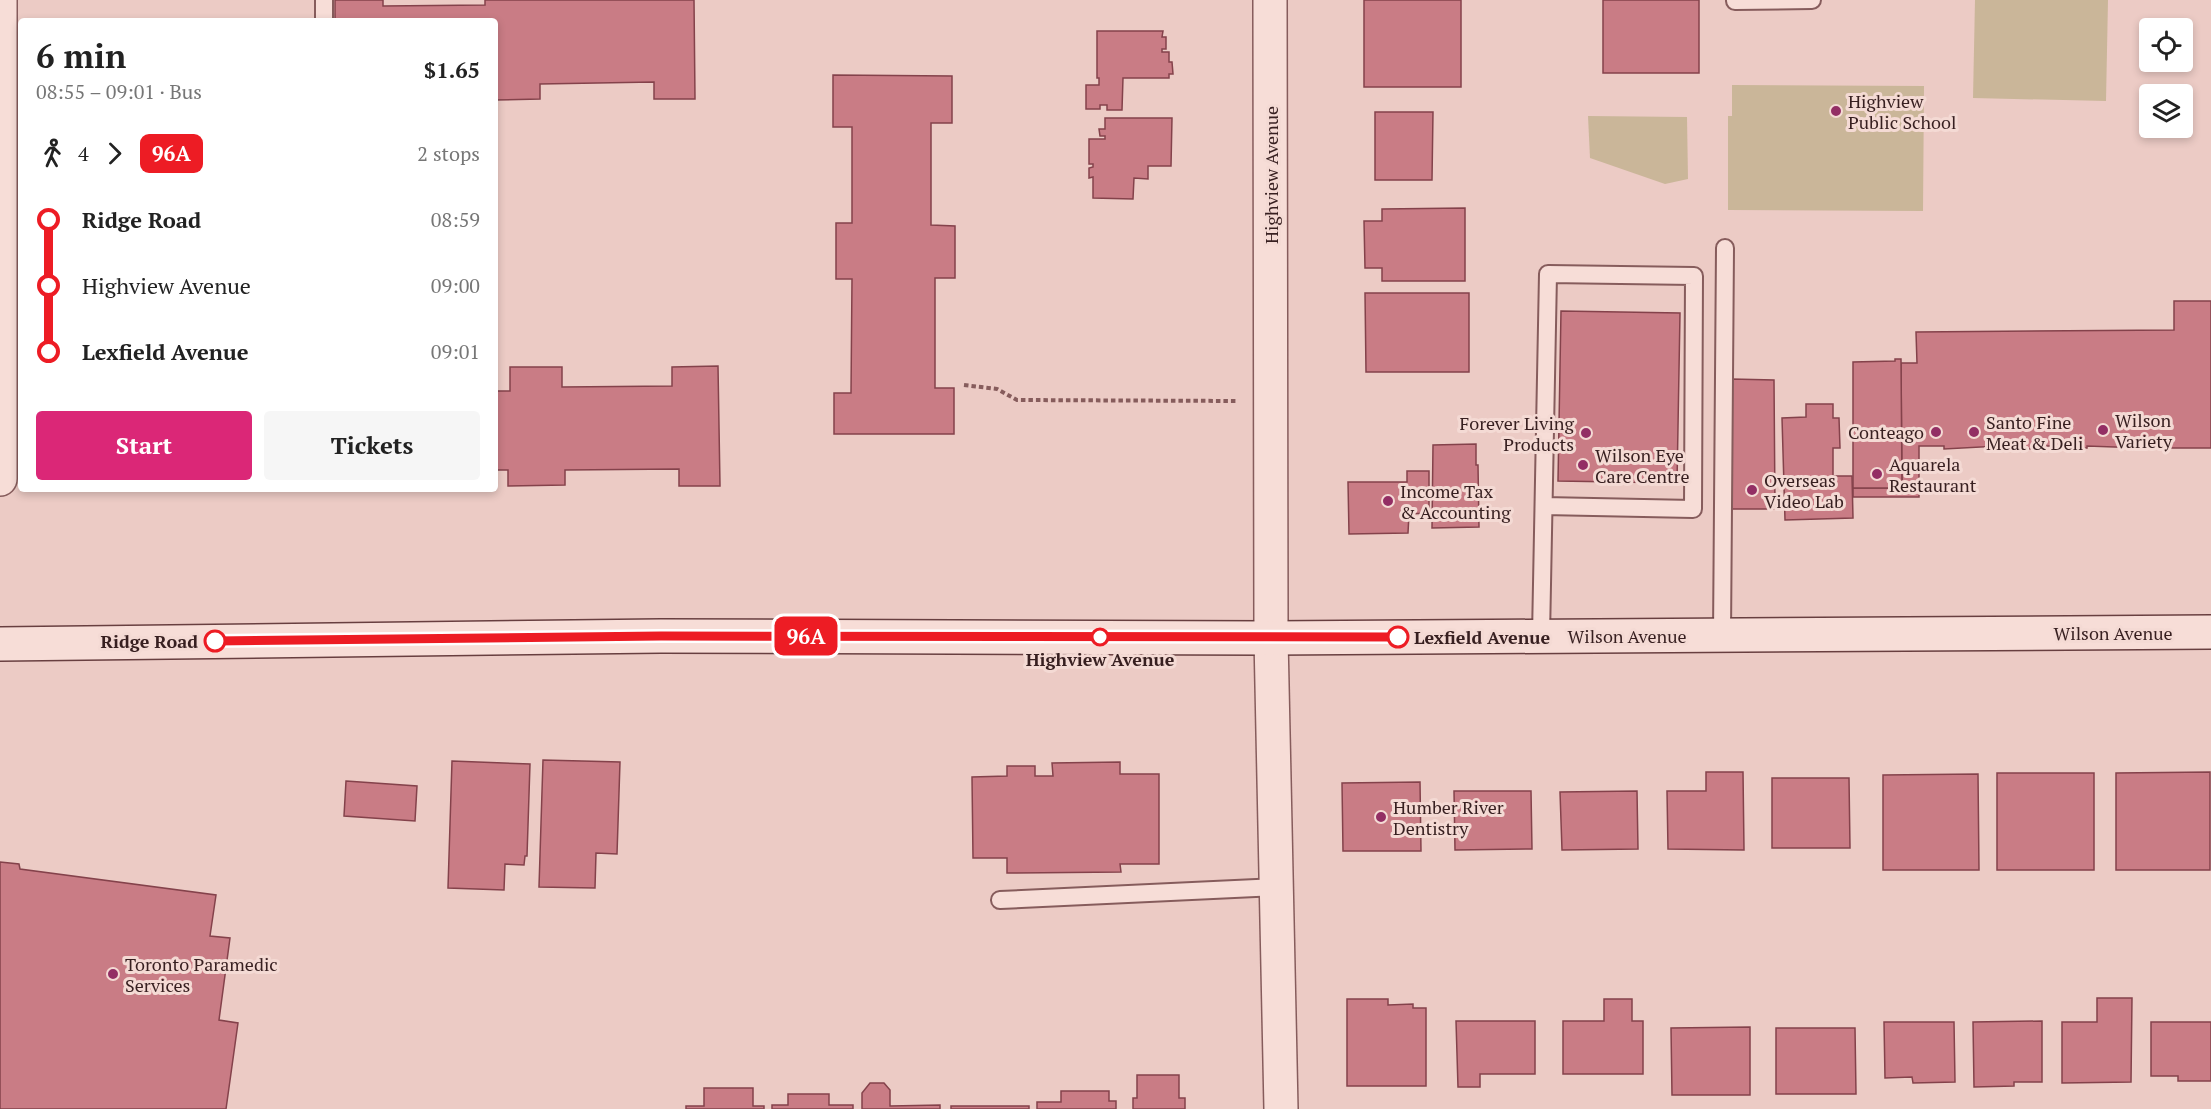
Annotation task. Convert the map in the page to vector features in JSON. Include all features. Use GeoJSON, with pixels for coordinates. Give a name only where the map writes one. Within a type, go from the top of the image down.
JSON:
{"type":"FeatureCollection","features":[{"type":"Feature","properties":{"kind":"main road"},"geometry":{"type":"LineString","coordinates":[[0,0],[7,473]]}},
{"type":"Feature","properties":{"kind":"main road","name":"Highview Avenue"},"geometry":{"type":"LineString","coordinates":[[1270,0],[1271,638]]}},
{"type":"Feature","properties":{"kind":"main road","name":"Wilson Avenue"},"geometry":{"type":"LineString","coordinates":[[0,644],[661,636],[1271,638],[2211,632]]}},
{"type":"Feature","properties":{"kind":"main road"},"geometry":{"type":"LineString","coordinates":[[1271,638],[1281,1109]]}},
{"type":"Feature","properties":{"kind":"lane"},"geometry":{"type":"LineString","coordinates":[[324,0],[324,18]]}},
{"type":"Feature","properties":{"kind":"lane"},"geometry":{"type":"LineString","coordinates":[[1735,1],[1812,0]]}},
{"type":"Feature","properties":{"kind":"lane"},"geometry":{"type":"LineString","coordinates":[[1722,635],[1725,248]]}},
{"type":"Feature","properties":{"kind":"lane"},"geometry":{"type":"LineString","coordinates":[[1540,636],[1548,274],[1694,276],[1693,509],[1544,506]]}},
{"type":"Feature","properties":{"kind":"lane"},"geometry":{"type":"LineString","coordinates":[[1000,900],[1276,887]]}},
{"type":"Feature","properties":{"kind":"path"},"geometry":{"type":"LineString","coordinates":[[964,385],[997,389],[1017,400],[1272,401]]}},
{"type":"Feature","properties":{"kind":"shaded area"},"geometry":{"type":"Polygon","coordinates":[[[1975,0],[2108,0],[2106,101],[1973,98],[1975,0]]]}},
{"type":"Feature","properties":{"kind":"shaded area"},"geometry":{"type":"Polygon","coordinates":[[[1732,85],[1924,86],[1923,211],[1728,210],[1728,116],[1732,116],[1732,85]]]}},
{"type":"Feature","properties":{"kind":"shaded area"},"geometry":{"type":"Polygon","coordinates":[[[1588,116],[1687,117],[1688,179],[1665,184],[1590,158],[1588,116]]]}},
{"type":"Feature","properties":{"kind":"building"},"geometry":{"type":"Polygon","coordinates":[[[335,0],[383,0],[383,6],[485,5],[485,0],[694,0],[695,99],[654,99],[654,82],[540,84],[540,99],[498,100],[498,18],[335,18],[335,0]]]}},
{"type":"Feature","properties":{"kind":"building"},"geometry":{"type":"Polygon","coordinates":[[[1364,0],[1461,0],[1461,87],[1364,87],[1364,0]]]}},
{"type":"Feature","properties":{"kind":"building"},"geometry":{"type":"Polygon","coordinates":[[[1603,0],[1699,0],[1699,73],[1603,73],[1603,0]]]}},
{"type":"Feature","properties":{"kind":"building"},"geometry":{"type":"Polygon","coordinates":[[[1097,31],[1163,31],[1162,37],[1166,37],[1166,49],[1162,49],[1162,52],[1169,52],[1173,74],[1169,74],[1169,78],[1123,78],[1122,110],[1107,110],[1107,105],[1100,105],[1100,109],[1086,109],[1086,85],[1099,85],[1097,31]]]}},
{"type":"Feature","properties":{"kind":"building"},"geometry":{"type":"Polygon","coordinates":[[[833,75],[952,76],[952,123],[931,123],[931,225],[955,226],[955,278],[935,278],[935,388],[954,388],[954,434],[834,434],[834,393],[851,393],[852,279],[836,279],[836,223],[852,223],[852,127],[833,127],[833,75]]]}},
{"type":"Feature","properties":{"kind":"building"},"geometry":{"type":"Polygon","coordinates":[[[1375,112],[1433,112],[1432,180],[1375,180],[1375,112]]]}},
{"type":"Feature","properties":{"kind":"building"},"geometry":{"type":"Polygon","coordinates":[[[1105,118],[1172,118],[1171,166],[1148,166],[1148,179],[1134,178],[1133,199],[1093,198],[1093,177],[1089,178],[1089,168],[1093,167],[1093,164],[1089,164],[1089,139],[1105,139],[1105,136],[1100,136],[1099,129],[1105,129],[1105,118]]]}},
{"type":"Feature","properties":{"kind":"building"},"geometry":{"type":"Polygon","coordinates":[[[1465,208],[1465,281],[1382,281],[1382,268],[1365,268],[1364,221],[1382,221],[1382,209],[1465,208]]]}},
{"type":"Feature","properties":{"kind":"building"},"geometry":{"type":"Polygon","coordinates":[[[1365,293],[1469,293],[1469,372],[1366,372],[1365,293]]]}},
{"type":"Feature","properties":{"kind":"building"},"geometry":{"type":"Polygon","coordinates":[[[2174,301],[2211,301],[2211,448],[2162,448],[2162,445],[2142,446],[2142,448],[2031,446],[2031,449],[1999,448],[1999,446],[1944,449],[1944,446],[1919,446],[1919,497],[1853,497],[1853,488],[1902,488],[1901,363],[1917,363],[1916,332],[2174,330],[2174,301]]]}},
{"type":"Feature","properties":{"kind":"building"},"geometry":{"type":"Polygon","coordinates":[[[1561,311],[1680,313],[1677,483],[1558,481],[1561,311]]]}},
{"type":"Feature","properties":{"kind":"building"},"geometry":{"type":"Polygon","coordinates":[[[1895,359],[1901,359],[1902,488],[1853,488],[1853,362],[1895,361],[1895,359]]]}},
{"type":"Feature","properties":{"kind":"building"},"geometry":{"type":"Polygon","coordinates":[[[718,366],[720,486],[679,486],[679,469],[565,470],[565,485],[508,486],[508,470],[498,470],[498,391],[510,391],[510,367],[562,367],[562,387],[672,386],[672,367],[718,366]]]}},
{"type":"Feature","properties":{"kind":"building"},"geometry":{"type":"Polygon","coordinates":[[[1731,379],[1774,380],[1775,509],[1729,509],[1731,379]]]}},
{"type":"Feature","properties":{"kind":"building"},"geometry":{"type":"Polygon","coordinates":[[[1806,404],[1833,404],[1833,418],[1839,418],[1840,448],[1833,448],[1833,476],[1852,476],[1853,518],[1785,520],[1782,418],[1806,417],[1806,404]]]}},
{"type":"Feature","properties":{"kind":"building"},"geometry":{"type":"Polygon","coordinates":[[[1476,444],[1479,527],[1432,528],[1433,445],[1476,444]]]}},
{"type":"Feature","properties":{"kind":"building"},"geometry":{"type":"Polygon","coordinates":[[[1407,471],[1429,471],[1429,513],[1409,514],[1408,533],[1349,534],[1348,482],[1407,482],[1407,471]]]}},
{"type":"Feature","properties":{"kind":"building"},"geometry":{"type":"Polygon","coordinates":[[[543,760],[620,762],[617,854],[596,853],[595,888],[539,887],[543,760]]]}},
{"type":"Feature","properties":{"kind":"building"},"geometry":{"type":"Polygon","coordinates":[[[452,761],[530,764],[527,856],[525,856],[524,865],[505,864],[504,890],[448,888],[452,761]]]}},
{"type":"Feature","properties":{"kind":"building"},"geometry":{"type":"Polygon","coordinates":[[[1120,762],[1120,774],[1159,774],[1159,864],[1120,864],[1121,872],[1007,873],[1007,858],[973,858],[972,777],[1007,776],[1007,766],[1035,766],[1035,776],[1053,776],[1052,763],[1120,762]]]}},
{"type":"Feature","properties":{"kind":"building"},"geometry":{"type":"Polygon","coordinates":[[[1706,772],[1743,772],[1744,850],[1668,849],[1667,791],[1706,791],[1706,772]]]}},
{"type":"Feature","properties":{"kind":"building"},"geometry":{"type":"Polygon","coordinates":[[[2210,772],[2210,870],[2116,870],[2116,773],[2210,772]]]}},
{"type":"Feature","properties":{"kind":"building"},"geometry":{"type":"Polygon","coordinates":[[[1997,773],[2094,773],[2094,870],[1997,870],[1997,773]]]}},
{"type":"Feature","properties":{"kind":"building"},"geometry":{"type":"Polygon","coordinates":[[[1978,774],[1979,870],[1883,870],[1883,775],[1978,774]]]}},
{"type":"Feature","properties":{"kind":"building"},"geometry":{"type":"Polygon","coordinates":[[[1772,778],[1849,778],[1850,848],[1772,848],[1772,778]]]}},
{"type":"Feature","properties":{"kind":"building"},"geometry":{"type":"Polygon","coordinates":[[[346,781],[417,786],[415,821],[344,816],[346,781]]]}},
{"type":"Feature","properties":{"kind":"building","name":"Humber River Dentistry"},"geometry":{"type":"Polygon","coordinates":[[[1420,782],[1421,851],[1343,851],[1342,783],[1420,782]]]}},
{"type":"Feature","properties":{"kind":"building"},"geometry":{"type":"Polygon","coordinates":[[[1454,791],[1531,791],[1532,849],[1455,850],[1454,791]]]}},
{"type":"Feature","properties":{"kind":"building"},"geometry":{"type":"Polygon","coordinates":[[[1637,791],[1638,849],[1562,850],[1560,792],[1637,791]]]}},
{"type":"Feature","properties":{"kind":"building","name":"Toronto Paramedic Services"},"geometry":{"type":"Polygon","coordinates":[[[0,862],[19,864],[20,869],[216,895],[210,936],[230,938],[219,1020],[238,1023],[226,1109],[0,1109],[0,862]]]}},
{"type":"Feature","properties":{"kind":"building"},"geometry":{"type":"Polygon","coordinates":[[[2097,998],[2132,998],[2131,1082],[2062,1083],[2062,1022],[2097,1022],[2097,998]]]}},
{"type":"Feature","properties":{"kind":"building"},"geometry":{"type":"Polygon","coordinates":[[[1347,999],[1388,999],[1388,1005],[1413,1004],[1413,1008],[1426,1008],[1426,1086],[1347,1086],[1347,999]]]}},
{"type":"Feature","properties":{"kind":"building"},"geometry":{"type":"Polygon","coordinates":[[[1604,999],[1632,999],[1632,1021],[1643,1021],[1643,1074],[1563,1074],[1563,1021],[1604,1021],[1604,999]]]}},
{"type":"Feature","properties":{"kind":"building"},"geometry":{"type":"Polygon","coordinates":[[[1456,1021],[1535,1021],[1535,1074],[1480,1074],[1480,1087],[1458,1087],[1456,1021]]]}},
{"type":"Feature","properties":{"kind":"building"},"geometry":{"type":"Polygon","coordinates":[[[2042,1021],[2042,1082],[2014,1082],[2014,1086],[1974,1087],[1973,1022],[2042,1021]]]}},
{"type":"Feature","properties":{"kind":"building"},"geometry":{"type":"Polygon","coordinates":[[[1884,1022],[1954,1022],[1955,1082],[1913,1083],[1912,1077],[1885,1078],[1884,1022]]]}},
{"type":"Feature","properties":{"kind":"building"},"geometry":{"type":"Polygon","coordinates":[[[2151,1022],[2211,1022],[2211,1081],[2178,1081],[2178,1076],[2151,1076],[2151,1022]]]}},
{"type":"Feature","properties":{"kind":"building"},"geometry":{"type":"Polygon","coordinates":[[[1750,1027],[1750,1095],[1672,1095],[1671,1028],[1750,1027]]]}},
{"type":"Feature","properties":{"kind":"building"},"geometry":{"type":"Polygon","coordinates":[[[1776,1028],[1855,1028],[1856,1094],[1776,1094],[1776,1028]]]}},
{"type":"Feature","properties":{"kind":"building"},"geometry":{"type":"Polygon","coordinates":[[[1137,1075],[1179,1075],[1179,1098],[1185,1098],[1185,1109],[1133,1109],[1133,1098],[1137,1098],[1137,1075]]]}},
{"type":"Feature","properties":{"kind":"building"},"geometry":{"type":"Polygon","coordinates":[[[870,1083],[884,1083],[890,1090],[890,1106],[940,1105],[940,1109],[862,1109],[862,1093],[870,1083]]]}},
{"type":"Feature","properties":{"kind":"building"},"geometry":{"type":"Polygon","coordinates":[[[704,1088],[753,1088],[753,1106],[764,1106],[764,1109],[686,1109],[686,1106],[704,1106],[704,1088]]]}},
{"type":"Feature","properties":{"kind":"building"},"geometry":{"type":"Polygon","coordinates":[[[1061,1091],[1109,1091],[1109,1101],[1116,1101],[1116,1109],[1037,1109],[1037,1102],[1061,1102],[1061,1091]]]}},
{"type":"Feature","properties":{"kind":"building"},"geometry":{"type":"Polygon","coordinates":[[[788,1094],[829,1094],[829,1105],[853,1105],[853,1109],[772,1109],[772,1105],[788,1105],[788,1094]]]}},
{"type":"Feature","properties":{"kind":"building"},"geometry":{"type":"Polygon","coordinates":[[[951,1106],[1029,1106],[1029,1109],[951,1109],[951,1106]]]}},
{"type":"Feature","properties":{"kind":"bus line","name":"96A"},"geometry":{"type":"LineString","coordinates":[[215,641],[661,636],[1398,637]]}},
{"type":"Feature","properties":{"kind":"place","name":"Highview Public School"},"geometry":{"type":"Point","coordinates":[1836,111]}},
{"type":"Feature","properties":{"kind":"place","name":"Wilson Variety"},"geometry":{"type":"Point","coordinates":[2103,430]}},
{"type":"Feature","properties":{"kind":"place","name":"Conteago"},"geometry":{"type":"Point","coordinates":[1936,432]}},
{"type":"Feature","properties":{"kind":"place","name":"Santo Fine Meat & Deli"},"geometry":{"type":"Point","coordinates":[1974,432]}},
{"type":"Feature","properties":{"kind":"place","name":"Forever Living Products"},"geometry":{"type":"Point","coordinates":[1586,433]}},
{"type":"Feature","properties":{"kind":"place","name":"Wilson Eye Care Centre"},"geometry":{"type":"Point","coordinates":[1583,465]}},
{"type":"Feature","properties":{"kind":"place","name":"Aquarela Restaurant"},"geometry":{"type":"Point","coordinates":[1877,474]}},
{"type":"Feature","properties":{"kind":"place","name":"Overseas Video Lab"},"geometry":{"type":"Point","coordinates":[1752,490]}},
{"type":"Feature","properties":{"kind":"place","name":"Income Tax & Accounting"},"geometry":{"type":"Point","coordinates":[1388,501]}},
{"type":"Feature","properties":{"kind":"place","name":"Highview Avenue"},"geometry":{"type":"Point","coordinates":[1100,637]}},
{"type":"Feature","properties":{"kind":"place","name":"Lexfield Avenue"},"geometry":{"type":"Point","coordinates":[1398,637]}},
{"type":"Feature","properties":{"kind":"place","name":"Ridge Road"},"geometry":{"type":"Point","coordinates":[215,641]}},
{"type":"Feature","properties":{"kind":"place","name":"Humber River Dentistry"},"geometry":{"type":"Point","coordinates":[1381,817]}},
{"type":"Feature","properties":{"kind":"place","name":"Toronto Paramedic Services"},"geometry":{"type":"Point","coordinates":[113,974]}}]}
